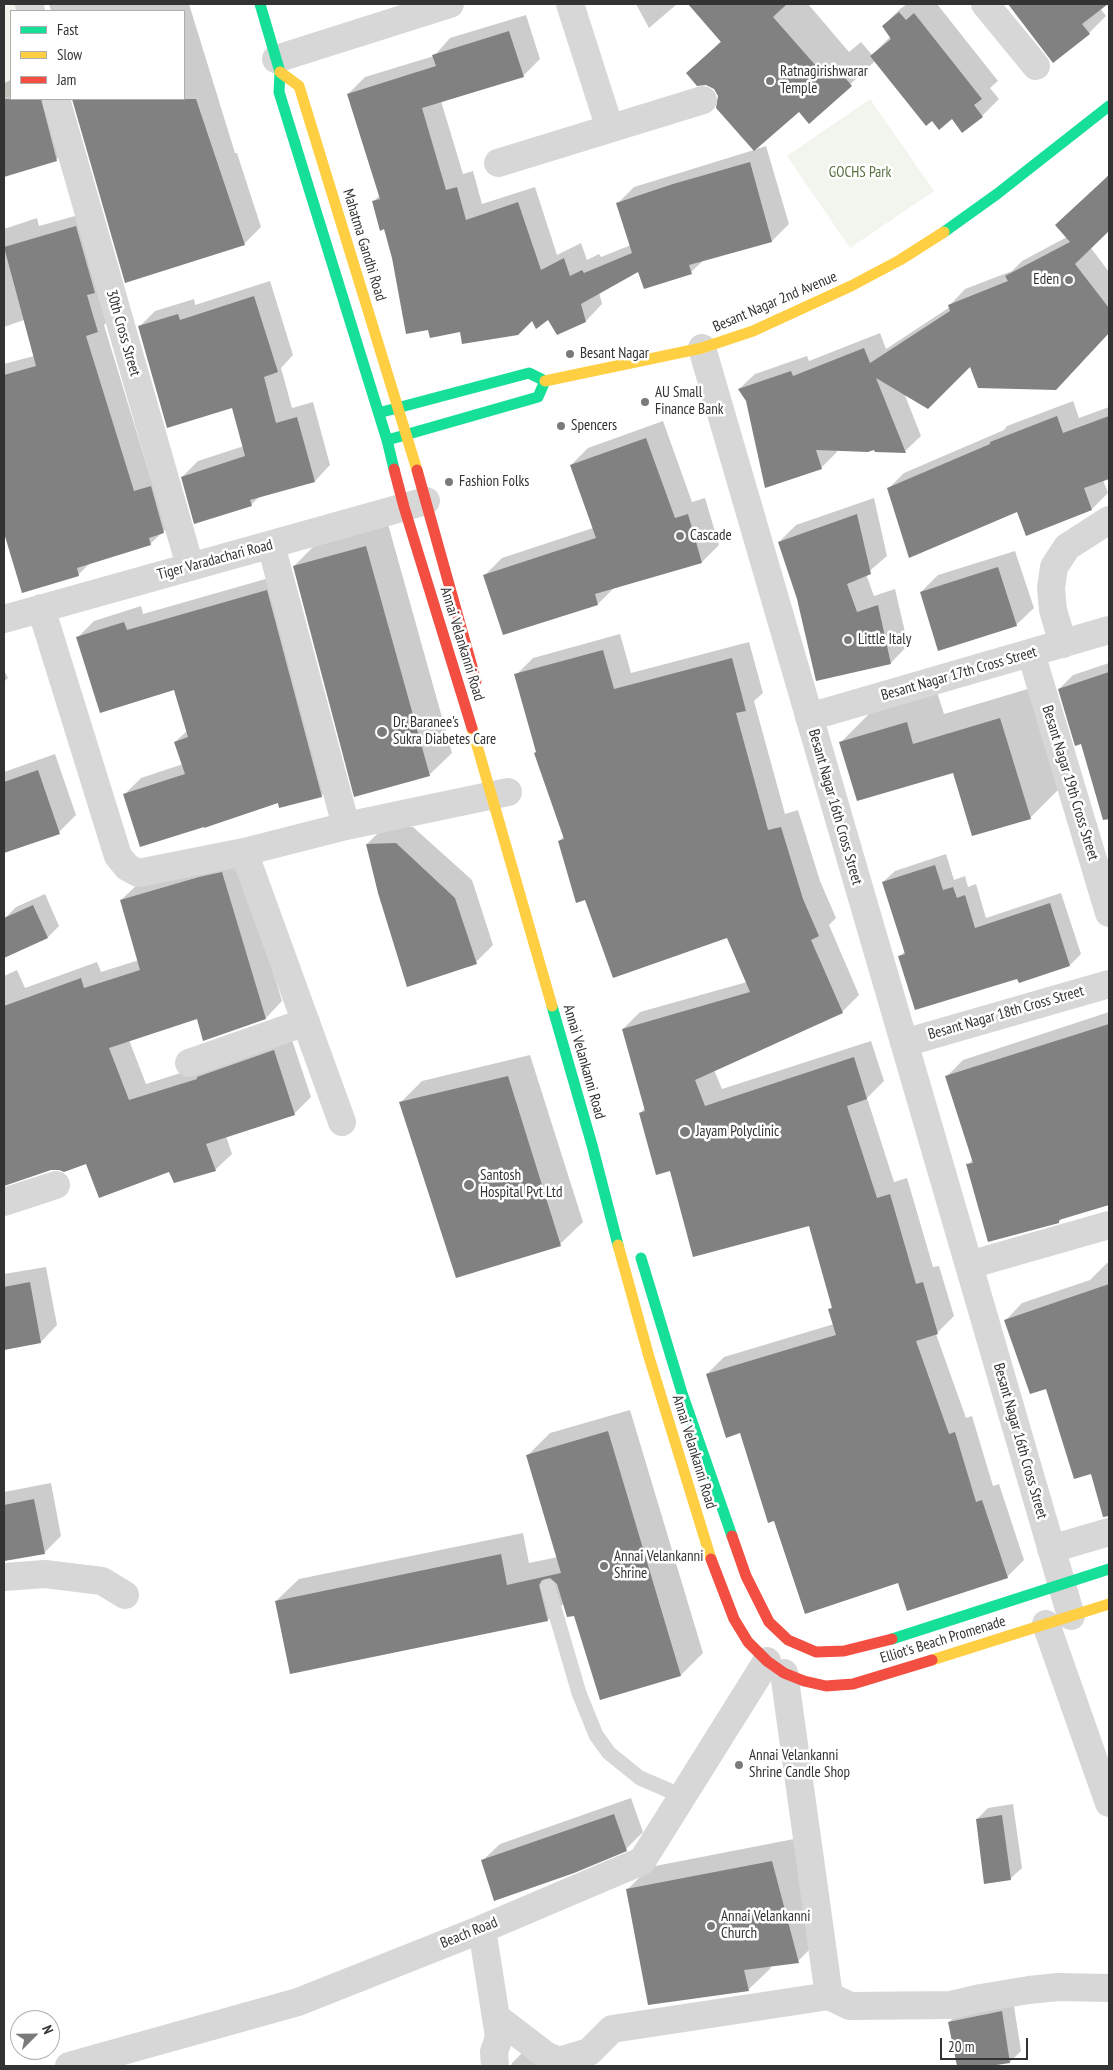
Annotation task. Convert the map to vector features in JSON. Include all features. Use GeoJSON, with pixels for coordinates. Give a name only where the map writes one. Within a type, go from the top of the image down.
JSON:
{"type":"FeatureCollection","features":[{"type":"Feature","properties":{"kind":"street"},"geometry":{"type":"LineString","coordinates":[[260,4],[278,66],[278,92],[378,413],[387,440],[538,398],[546,381],[529,372],[398,406],[378,413]]}},
{"type":"Feature","properties":{"kind":"street"},"geometry":{"type":"LineString","coordinates":[[278,66],[450,4]]}},
{"type":"Feature","properties":{"kind":"street"},"geometry":{"type":"LineString","coordinates":[[570,4],[610,128]]}},
{"type":"Feature","properties":{"kind":"street"},"geometry":{"type":"LineString","coordinates":[[985,4],[1036,66]]}},
{"type":"Feature","properties":{"kind":"street","name":"Mahatma Gandhi Road"},"geometry":{"type":"LineString","coordinates":[[278,66],[299,86],[407,435]]}},
{"type":"Feature","properties":{"kind":"street","name":"30th Cross Street"},"geometry":{"type":"LineString","coordinates":[[56,100],[190,566]]}},
{"type":"Feature","properties":{"kind":"street"},"geometry":{"type":"LineString","coordinates":[[498,163],[703,100]]}},
{"type":"Feature","properties":{"kind":"street","name":"Besant Nagar 2nd Avenue"},"geometry":{"type":"LineString","coordinates":[[546,381],[702,348],[753,331],[797,312],[900,260],[997,194],[1109,106]]}},
{"type":"Feature","properties":{"kind":"street","name":"Besant Nagar 16th Cross Street"},"geometry":{"type":"LineString","coordinates":[[702,348],[1062,1584],[1058,1620],[1109,1803]]}},
{"type":"Feature","properties":{"kind":"street","name":"Annai Velankanni Road"},"geometry":{"type":"LineString","coordinates":[[407,435],[415,504],[504,792],[607,1206],[658,1384],[710,1557],[734,1619],[748,1642],[775,1667]]}},
{"type":"Feature","properties":{"kind":"street","name":"Annai Velankanni Road"},"geometry":{"type":"LineString","coordinates":[[387,440],[415,504],[479,688]]}},
{"type":"Feature","properties":{"kind":"street","name":"Tiger Varadachari Road"},"geometry":{"type":"LineString","coordinates":[[4,619],[415,504]]}},
{"type":"Feature","properties":{"kind":"street"},"geometry":{"type":"LineString","coordinates":[[1063,644],[1053,610],[1051,588],[1054,567],[1067,547],[1109,520]]}},
{"type":"Feature","properties":{"kind":"street"},"geometry":{"type":"LineString","coordinates":[[271,545],[346,826]]}},
{"type":"Feature","properties":{"kind":"street"},"geometry":{"type":"LineString","coordinates":[[41,608],[118,856],[126,867],[138,872],[244,852],[346,826],[504,792]]}},
{"type":"Feature","properties":{"kind":"street","name":"Besant Nagar 17th Cross Street"},"geometry":{"type":"LineString","coordinates":[[809,717],[1109,630]]}},
{"type":"Feature","properties":{"kind":"street","name":"Besant Nagar 19th Cross Street"},"geometry":{"type":"LineString","coordinates":[[1031,653],[1109,913]]}},
{"type":"Feature","properties":{"kind":"street"},"geometry":{"type":"LineString","coordinates":[[244,852],[342,1122]]}},
{"type":"Feature","properties":{"kind":"street","name":"Besant Nagar 18th Cross Street"},"geometry":{"type":"LineString","coordinates":[[904,1043],[1109,984]]}},
{"type":"Feature","properties":{"kind":"street"},"geometry":{"type":"LineString","coordinates":[[189,1063],[306,1022]]}},
{"type":"Feature","properties":{"kind":"street"},"geometry":{"type":"LineString","coordinates":[[4,1202],[56,1185]]}},
{"type":"Feature","properties":{"kind":"street"},"geometry":{"type":"LineString","coordinates":[[968,1265],[1109,1225]]}},
{"type":"Feature","properties":{"kind":"street","name":"Annai Velankanni Road"},"geometry":{"type":"LineString","coordinates":[[637,1246],[677,1377],[746,1576],[769,1622],[788,1640],[799,1646]]}},
{"type":"Feature","properties":{"kind":"street"},"geometry":{"type":"LineString","coordinates":[[658,1384],[677,1377]]}},
{"type":"Feature","properties":{"kind":"street"},"geometry":{"type":"LineString","coordinates":[[1051,1549],[1109,1532]]}},
{"type":"Feature","properties":{"kind":"street","name":"Elliot's Beach Promenade"},"geometry":{"type":"LineString","coordinates":[[799,1646],[816,1652],[844,1652],[873,1645],[1109,1569]]}},
{"type":"Feature","properties":{"kind":"street"},"geometry":{"type":"LineString","coordinates":[[4,1577],[45,1574],[102,1580],[124,1595]]}},
{"type":"Feature","properties":{"kind":"street","name":"Elliot's Beach Promenade"},"geometry":{"type":"LineString","coordinates":[[775,1667],[804,1681],[826,1686],[853,1684],[1109,1604]]}},
{"type":"Feature","properties":{"kind":"street"},"geometry":{"type":"LineString","coordinates":[[775,1667],[829,1996]]}},
{"type":"Feature","properties":{"kind":"street","name":"Beach Road"},"geometry":{"type":"LineString","coordinates":[[69,2066],[298,2002],[482,1929],[642,1861],[682,1796],[775,1667]]}},
{"type":"Feature","properties":{"kind":"street"},"geometry":{"type":"LineString","coordinates":[[482,1929],[499,2037],[494,2052],[495,2066]]}},
{"type":"Feature","properties":{"kind":"street"},"geometry":{"type":"LineString","coordinates":[[496,2017],[547,2056],[559,2061],[589,2052],[612,2029],[829,1996],[850,2006],[951,2005],[1029,1990],[1074,1987],[1109,1988]]}},
{"type":"Feature","properties":{"kind":"lane"},"geometry":{"type":"LineString","coordinates":[[548,1587],[579,1693],[596,1735],[609,1753],[640,1778],[682,1796]]}},
{"type":"Feature","properties":{"kind":"green space"},"geometry":{"type":"Polygon","coordinates":[[[19,4],[21,10],[10,10],[10,96],[4,98],[4,7],[19,4]]]}},
{"type":"Feature","properties":{"kind":"green space","name":"GOCHS Park"},"geometry":{"type":"Polygon","coordinates":[[[870,99],[934,191],[850,248],[787,156],[870,99]]]}},
{"type":"Feature","properties":{"kind":"building","name":"Ratnagirishwarar Temple"},"geometry":{"type":"Polygon","coordinates":[[[688,4],[787,4],[773,17],[824,75],[835,66],[852,86],[809,124],[799,112],[754,151],[716,108],[718,96],[714,89],[706,85],[697,86],[686,73],[721,42],[688,4]]]}},
{"type":"Feature","properties":{"kind":"building"},"geometry":{"type":"Polygon","coordinates":[[[1008,4],[1108,4],[1082,24],[1090,34],[1053,63],[1008,4]]]}},
{"type":"Feature","properties":{"kind":"building"},"geometry":{"type":"Polygon","coordinates":[[[899,12],[906,20],[914,13],[982,99],[974,105],[983,117],[962,133],[952,119],[939,130],[932,121],[926,126],[870,56],[891,39],[882,26],[899,12]]]}},
{"type":"Feature","properties":{"kind":"building"},"geometry":{"type":"Polygon","coordinates":[[[509,31],[524,77],[422,108],[446,190],[457,187],[466,220],[518,202],[541,270],[564,258],[570,276],[582,270],[584,273],[632,253],[616,203],[750,162],[772,242],[689,265],[692,274],[644,289],[638,272],[581,304],[586,322],[557,335],[548,320],[536,329],[532,321],[518,335],[462,344],[460,332],[430,338],[428,330],[406,334],[392,258],[384,229],[380,231],[372,201],[380,199],[347,94],[436,66],[432,55],[509,31]]]}},
{"type":"Feature","properties":{"kind":"building"},"geometry":{"type":"Polygon","coordinates":[[[4,99],[41,100],[57,161],[4,177],[4,99]]]}},
{"type":"Feature","properties":{"kind":"building"},"geometry":{"type":"Polygon","coordinates":[[[196,99],[245,245],[125,283],[72,100],[196,99]]]}},
{"type":"Feature","properties":{"kind":"building"},"geometry":{"type":"Polygon","coordinates":[[[1109,175],[1109,231],[1075,264],[1109,308],[1109,333],[1056,390],[978,388],[970,367],[928,409],[876,378],[906,453],[875,452],[874,450],[868,452],[816,450],[822,469],[765,488],[746,401],[738,389],[791,371],[793,376],[864,348],[870,363],[950,311],[948,305],[1008,281],[1005,276],[1070,242],[1055,225],[1109,175]]]}},
{"type":"Feature","properties":{"kind":"building"},"geometry":{"type":"Polygon","coordinates":[[[76,226],[95,293],[87,295],[98,332],[86,336],[134,491],[151,486],[164,533],[149,538],[151,545],[77,568],[79,576],[22,593],[4,533],[4,375],[36,366],[4,247],[76,226]]]}},
{"type":"Feature","properties":{"kind":"building"},"geometry":{"type":"Polygon","coordinates":[[[254,296],[278,372],[264,377],[276,423],[297,417],[315,482],[250,500],[252,506],[194,524],[181,477],[245,456],[232,408],[167,428],[138,326],[178,314],[180,320],[254,296]]]}},
{"type":"Feature","properties":{"kind":"building"},"geometry":{"type":"Polygon","coordinates":[[[1057,416],[1063,433],[1109,416],[1109,479],[1084,488],[1092,510],[1026,536],[1017,512],[909,558],[887,488],[990,444],[990,442],[1057,416]]]}},
{"type":"Feature","properties":{"kind":"building"},"geometry":{"type":"Polygon","coordinates":[[[646,438],[675,518],[688,514],[702,563],[595,594],[598,605],[503,635],[483,575],[596,538],[570,465],[646,438]]]}},
{"type":"Feature","properties":{"kind":"building"},"geometry":{"type":"Polygon","coordinates":[[[857,514],[871,574],[847,584],[857,612],[878,605],[891,664],[816,681],[797,599],[778,542],[857,514]]]}},
{"type":"Feature","properties":{"kind":"building"},"geometry":{"type":"Polygon","coordinates":[[[366,546],[430,776],[354,797],[293,566],[366,546]]]}},
{"type":"Feature","properties":{"kind":"building"},"geometry":{"type":"Polygon","coordinates":[[[998,567],[1017,626],[938,651],[920,592],[998,567]]]}},
{"type":"Feature","properties":{"kind":"building"},"geometry":{"type":"Polygon","coordinates":[[[267,590],[322,797],[279,808],[278,803],[140,847],[123,794],[185,774],[174,742],[188,737],[174,690],[100,713],[76,637],[124,622],[127,630],[267,590]]]}},
{"type":"Feature","properties":{"kind":"building"},"geometry":{"type":"Polygon","coordinates":[[[603,650],[614,689],[732,658],[746,711],[736,713],[768,830],[781,827],[803,899],[819,936],[811,940],[843,1013],[695,1080],[705,1106],[854,1057],[867,1099],[847,1106],[877,1198],[890,1194],[916,1284],[923,1282],[938,1334],[916,1341],[949,1434],[955,1432],[976,1502],[982,1500],[1008,1578],[907,1611],[898,1583],[805,1614],[774,1521],[768,1523],[740,1433],[726,1438],[706,1374],[836,1335],[828,1309],[832,1308],[809,1226],[693,1257],[670,1171],[656,1175],[639,1113],[645,1111],[622,1029],[750,992],[727,938],[613,978],[585,900],[576,903],[558,841],[564,839],[534,753],[536,752],[514,674],[603,650]]]}},
{"type":"Feature","properties":{"kind":"building"},"geometry":{"type":"Polygon","coordinates":[[[1109,672],[1109,819],[1103,820],[1081,744],[1075,746],[1058,689],[1109,672]]]}},
{"type":"Feature","properties":{"kind":"building"},"geometry":{"type":"Polygon","coordinates":[[[1000,718],[1031,819],[972,836],[953,773],[857,801],[839,742],[907,722],[913,744],[1000,718]]]}},
{"type":"Feature","properties":{"kind":"building"},"geometry":{"type":"Polygon","coordinates":[[[38,770],[60,834],[4,853],[4,782],[38,770]]]}},
{"type":"Feature","properties":{"kind":"building"},"geometry":{"type":"Polygon","coordinates":[[[396,843],[455,898],[477,964],[407,987],[378,893],[366,844],[396,843]]]}},
{"type":"Feature","properties":{"kind":"building"},"geometry":{"type":"Polygon","coordinates":[[[935,865],[943,890],[953,887],[957,898],[965,895],[975,928],[1050,903],[1070,966],[1019,983],[1017,979],[915,1010],[898,956],[905,954],[882,882],[935,865]]]}},
{"type":"Feature","properties":{"kind":"building"},"geometry":{"type":"Polygon","coordinates":[[[222,872],[266,1019],[203,1041],[197,1019],[109,1048],[129,1100],[197,1079],[197,1077],[274,1050],[295,1115],[206,1144],[216,1171],[174,1183],[169,1172],[99,1198],[86,1164],[64,1172],[51,1170],[4,1186],[4,1006],[81,978],[84,988],[140,970],[120,900],[222,872]]]}},
{"type":"Feature","properties":{"kind":"building"},"geometry":{"type":"Polygon","coordinates":[[[33,905],[48,938],[4,958],[4,918],[33,905]]]}},
{"type":"Feature","properties":{"kind":"building"},"geometry":{"type":"Polygon","coordinates":[[[1109,1024],[1109,1205],[1059,1220],[1059,1223],[988,1242],[966,1164],[973,1163],[945,1076],[1109,1024]]]}},
{"type":"Feature","properties":{"kind":"building"},"geometry":{"type":"Polygon","coordinates":[[[508,1076],[561,1246],[456,1278],[399,1102],[508,1076]]]}},
{"type":"Feature","properties":{"kind":"building"},"geometry":{"type":"Polygon","coordinates":[[[30,1282],[41,1343],[4,1350],[4,1287],[30,1282]]]}},
{"type":"Feature","properties":{"kind":"building"},"geometry":{"type":"Polygon","coordinates":[[[1109,1284],[1109,1516],[1103,1517],[1091,1474],[1074,1479],[1046,1389],[1030,1394],[1004,1320],[1109,1284]]]}},
{"type":"Feature","properties":{"kind":"building"},"geometry":{"type":"Polygon","coordinates":[[[608,1431],[681,1676],[600,1700],[574,1616],[567,1617],[557,1584],[550,1578],[542,1580],[539,1585],[548,1621],[290,1674],[275,1601],[501,1554],[507,1585],[561,1573],[526,1455],[608,1431]]]}},
{"type":"Feature","properties":{"kind":"building"},"geometry":{"type":"Polygon","coordinates":[[[34,1499],[45,1554],[4,1561],[4,1505],[34,1499]]]}},
{"type":"Feature","properties":{"kind":"building"},"geometry":{"type":"Polygon","coordinates":[[[614,1814],[627,1851],[574,1873],[494,1901],[481,1860],[614,1814]]]}},
{"type":"Feature","properties":{"kind":"building"},"geometry":{"type":"Polygon","coordinates":[[[1002,1815],[1011,1880],[984,1884],[976,1819],[1002,1815]]]}},
{"type":"Feature","properties":{"kind":"building","name":"Annai Velankanni Church"},"geometry":{"type":"Polygon","coordinates":[[[772,1861],[799,1963],[744,1970],[749,1991],[648,2005],[626,1889],[772,1861]]]}},
{"type":"Feature","properties":{"kind":"building"},"geometry":{"type":"Polygon","coordinates":[[[1002,2011],[1010,2063],[990,2066],[957,2066],[948,2022],[1002,2011]]]}},
{"type":"Feature","properties":{"kind":"traffic: fast"},"geometry":{"type":"LineString","coordinates":[[260,4],[280,72],[279,92],[387,440],[394,469]]}},
{"type":"Feature","properties":{"kind":"traffic: fast"},"geometry":{"type":"LineString","coordinates":[[944,232],[997,194],[1109,106]]}},
{"type":"Feature","properties":{"kind":"traffic: fast"},"geometry":{"type":"LineString","coordinates":[[382,412],[529,373],[545,381]]}},
{"type":"Feature","properties":{"kind":"traffic: fast"},"geometry":{"type":"LineString","coordinates":[[391,439],[538,397],[545,381]]}},
{"type":"Feature","properties":{"kind":"traffic: fast"},"geometry":{"type":"LineString","coordinates":[[552,1006],[592,1145],[618,1245]]}},
{"type":"Feature","properties":{"kind":"traffic: fast"},"geometry":{"type":"LineString","coordinates":[[641,1258],[682,1393],[732,1536]]}},
{"type":"Feature","properties":{"kind":"traffic: fast"},"geometry":{"type":"LineString","coordinates":[[892,1639],[1109,1569]]}},
{"type":"Feature","properties":{"kind":"traffic: slow"},"geometry":{"type":"LineString","coordinates":[[280,72],[299,86],[417,470]]}},
{"type":"Feature","properties":{"kind":"traffic: slow"},"geometry":{"type":"LineString","coordinates":[[545,381],[702,348],[753,331],[851,286],[900,260],[944,232]]}},
{"type":"Feature","properties":{"kind":"traffic: slow"},"geometry":{"type":"LineString","coordinates":[[472,728],[552,1006]]}},
{"type":"Feature","properties":{"kind":"traffic: slow"},"geometry":{"type":"LineString","coordinates":[[618,1245],[649,1357],[711,1559]]}},
{"type":"Feature","properties":{"kind":"traffic: slow"},"geometry":{"type":"LineString","coordinates":[[932,1660],[1109,1604]]}},
{"type":"Feature","properties":{"kind":"traffic: jam"},"geometry":{"type":"LineString","coordinates":[[394,469],[472,728]]}},
{"type":"Feature","properties":{"kind":"traffic: jam"},"geometry":{"type":"LineString","coordinates":[[417,470],[476,681]]}},
{"type":"Feature","properties":{"kind":"traffic: jam"},"geometry":{"type":"LineString","coordinates":[[732,1536],[746,1576],[769,1622],[788,1640],[816,1652],[844,1651],[892,1639]]}},
{"type":"Feature","properties":{"kind":"traffic: jam"},"geometry":{"type":"LineString","coordinates":[[711,1559],[734,1619],[748,1642],[767,1661],[784,1673],[804,1681],[826,1686],[853,1684],[932,1660]]}},
{"type":"Feature","properties":{"kind":"place","name":"Ratnagirishwarar Temple"},"geometry":{"type":"Point","coordinates":[770,81]}},
{"type":"Feature","properties":{"kind":"place","name":"Eden"},"geometry":{"type":"Point","coordinates":[1069,280]}},
{"type":"Feature","properties":{"kind":"place","name":"Besant Nagar"},"geometry":{"type":"Point","coordinates":[570,354]}},
{"type":"Feature","properties":{"kind":"place","name":"AU Small Finance Bank"},"geometry":{"type":"Point","coordinates":[645,402]}},
{"type":"Feature","properties":{"kind":"place","name":"Spencers"},"geometry":{"type":"Point","coordinates":[561,426]}},
{"type":"Feature","properties":{"kind":"place","name":"Fashion Folks"},"geometry":{"type":"Point","coordinates":[449,482]}},
{"type":"Feature","properties":{"kind":"place","name":"Cascade"},"geometry":{"type":"Point","coordinates":[680,536]}},
{"type":"Feature","properties":{"kind":"place","name":"Little Italy"},"geometry":{"type":"Point","coordinates":[848,640]}},
{"type":"Feature","properties":{"kind":"place","name":"Dr. Baranee's Sukra Diabetes Care"},"geometry":{"type":"Point","coordinates":[382,732]}},
{"type":"Feature","properties":{"kind":"place","name":"Jayam Polyclinic"},"geometry":{"type":"Point","coordinates":[685,1132]}},
{"type":"Feature","properties":{"kind":"place","name":"Santosh Hospital Pvt Ltd"},"geometry":{"type":"Point","coordinates":[469,1185]}},
{"type":"Feature","properties":{"kind":"place","name":"Annai Velankanni Shrine"},"geometry":{"type":"Point","coordinates":[604,1566]}},
{"type":"Feature","properties":{"kind":"place","name":"Annai Velankanni Shrine Candle Shop"},"geometry":{"type":"Point","coordinates":[739,1765]}},
{"type":"Feature","properties":{"kind":"place","name":"Annai Velankanni Church"},"geometry":{"type":"Point","coordinates":[711,1926]}}]}
